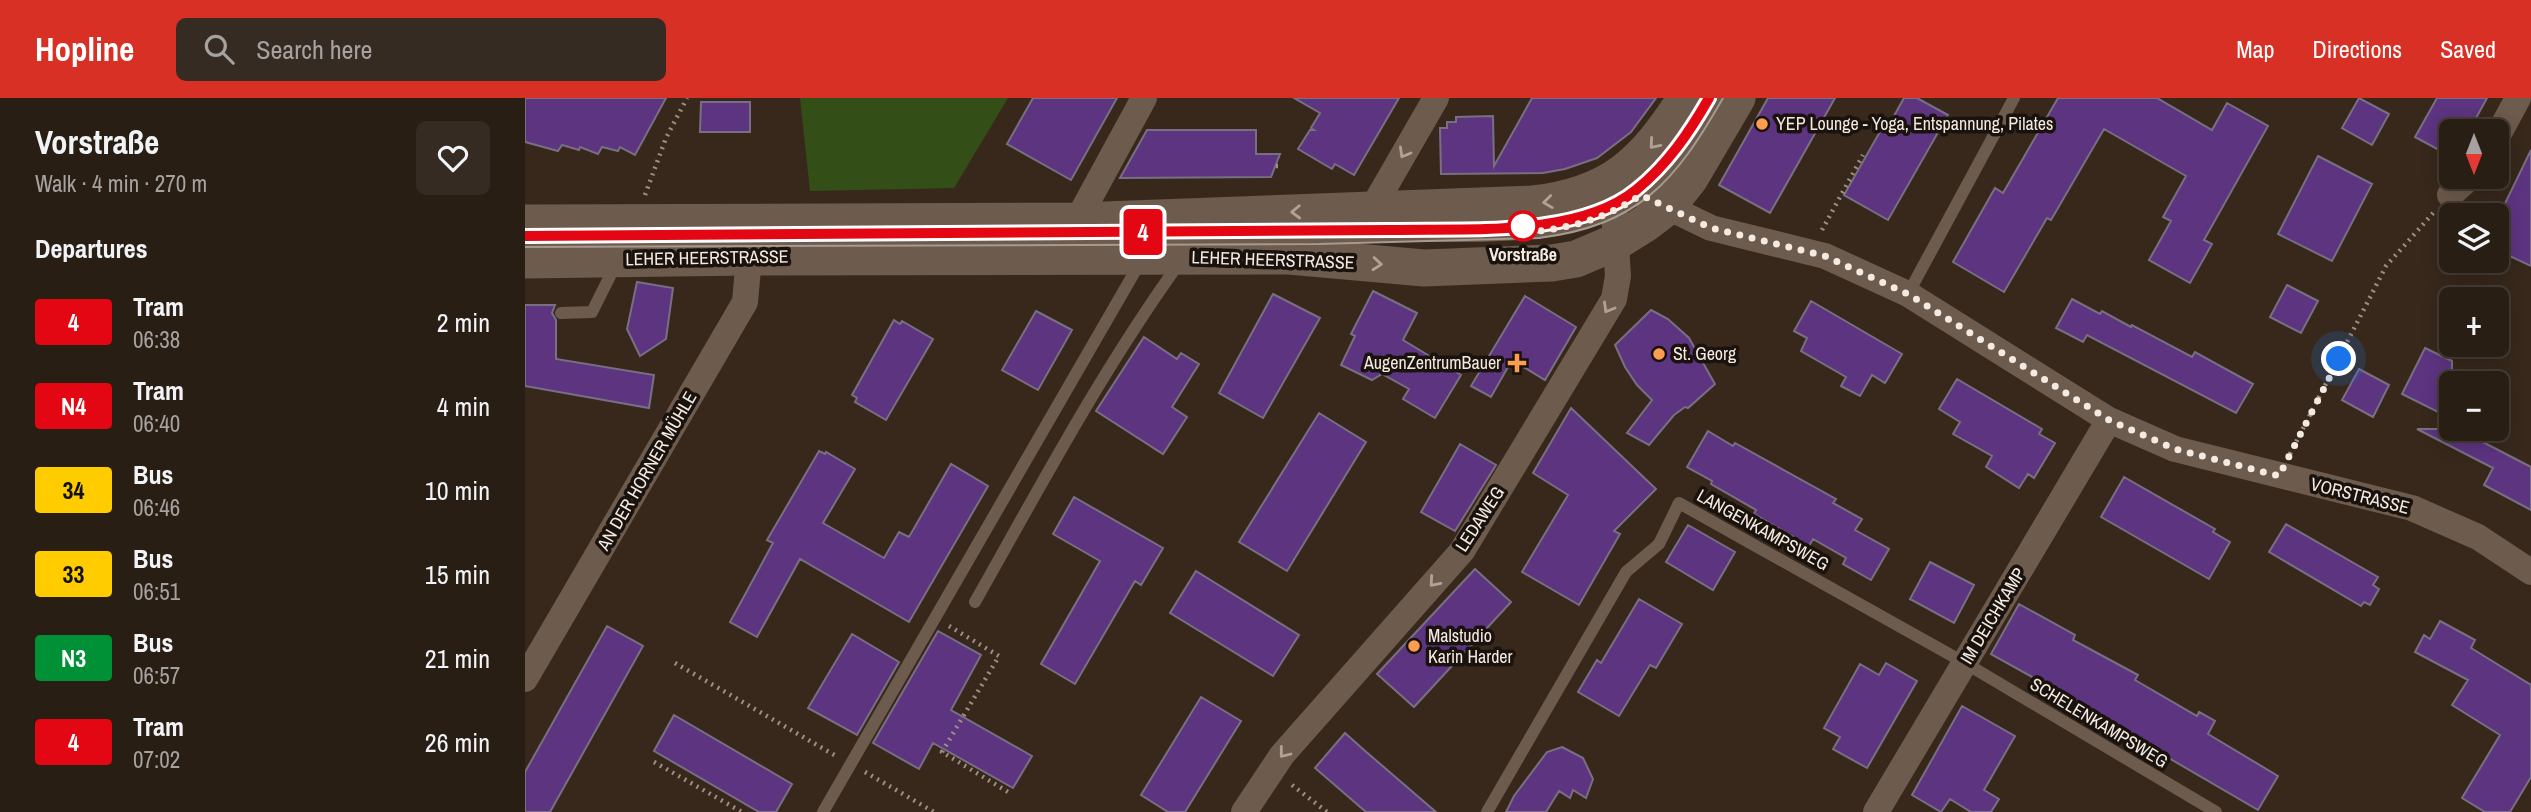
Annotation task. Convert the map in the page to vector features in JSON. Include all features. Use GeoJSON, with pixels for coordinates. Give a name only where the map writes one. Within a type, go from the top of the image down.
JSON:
{"type":"FeatureCollection","features":[{"type":"Feature","properties":{"kind":"main road","name":"LEHER HEERSTRASSE"},"geometry":{"type":"LineString","coordinates":[[1630,207],[1631,167],[1663,134],[1685,98]]}},
{"type":"Feature","properties":{"kind":"main road","name":"LEHER HEERSTRASSE"},"geometry":{"type":"LineString","coordinates":[[525,260],[1289,256],[1425,268],[1552,263],[1576,259],[1630,207],[1690,178],[1737,98]]}},
{"type":"Feature","properties":{"kind":"main road","name":"LEHER HEERSTRASSE"},"geometry":{"type":"LineString","coordinates":[[525,223],[635,222],[1082,229],[1372,209],[1533,204],[1561,201],[1591,191],[1630,207]]}},
{"type":"Feature","properties":{"kind":"street"},"geometry":{"type":"LineString","coordinates":[[1082,229],[1144,98]]}},
{"type":"Feature","properties":{"kind":"street"},"geometry":{"type":"LineString","coordinates":[[1372,209],[1436,98]]}},
{"type":"Feature","properties":{"kind":"street"},"geometry":{"type":"LineString","coordinates":[[2507,119],[2518,98]]}},
{"type":"Feature","properties":{"kind":"street"},"geometry":{"type":"LineString","coordinates":[[2450,195],[2457,189]]}},
{"type":"Feature","properties":{"kind":"street","name":"VORSTRASSE"},"geometry":{"type":"LineString","coordinates":[[1630,207],[1825,256],[1908,294],[2109,420],[2175,449],[2412,508],[2478,537],[2531,572]]}},
{"type":"Feature","properties":{"kind":"street","name":"LEDAWEG"},"geometry":{"type":"LineString","coordinates":[[1244,812],[1282,755],[1462,551],[1614,299],[1630,207]]}},
{"type":"Feature","properties":{"kind":"street","name":"AN DER HORNER MÜHLE"},"geometry":{"type":"LineString","coordinates":[[525,679],[745,302],[750,257]]}},
{"type":"Feature","properties":{"kind":"street","name":"IM DEICHKAMP"},"geometry":{"type":"LineString","coordinates":[[1877,812],[2109,420]]}},
{"type":"Feature","properties":{"kind":"lane"},"geometry":{"type":"LineString","coordinates":[[1082,229],[1483,235],[1568,228],[1630,207],[1671,167],[1715,98]]}},
{"type":"Feature","properties":{"kind":"lane"},"geometry":{"type":"LineString","coordinates":[[1908,294],[2014,98]]}},
{"type":"Feature","properties":{"kind":"lane"},"geometry":{"type":"LineString","coordinates":[[525,242],[567,241]]}},
{"type":"Feature","properties":{"kind":"lane"},"geometry":{"type":"LineString","coordinates":[[823,812],[1144,256]]}},
{"type":"Feature","properties":{"kind":"lane"},"geometry":{"type":"LineString","coordinates":[[975,602],[1088,400],[1152,301],[1185,256]]}},
{"type":"Feature","properties":{"kind":"lane"},"geometry":{"type":"LineString","coordinates":[[561,313],[592,312],[619,259]]}},
{"type":"Feature","properties":{"kind":"lane","name":"LANGENKAMPSWEG"},"geometry":{"type":"LineString","coordinates":[[1487,812],[1626,572],[1658,544],[1679,503],[1965,663]]}},
{"type":"Feature","properties":{"kind":"lane","name":"SCHELENKAMPSWEG"},"geometry":{"type":"LineString","coordinates":[[1965,663],[2216,812]]}},
{"type":"Feature","properties":{"kind":"path"},"geometry":{"type":"LineString","coordinates":[[635,222],[666,138],[687,98]]}},
{"type":"Feature","properties":{"kind":"path"},"geometry":{"type":"LineString","coordinates":[[1810,253],[1863,155]]}},
{"type":"Feature","properties":{"kind":"path"},"geometry":{"type":"LineString","coordinates":[[1276,166],[1283,166]]}},
{"type":"Feature","properties":{"kind":"path"},"geometry":{"type":"LineString","coordinates":[[2279,476],[2386,266],[2450,195]]}},
{"type":"Feature","properties":{"kind":"path"},"geometry":{"type":"LineString","coordinates":[[935,618],[999,656],[941,752],[1008,792]]}},
{"type":"Feature","properties":{"kind":"path"},"geometry":{"type":"LineString","coordinates":[[675,663],[934,812]]}},
{"type":"Feature","properties":{"kind":"path"},"geometry":{"type":"LineString","coordinates":[[654,762],[742,812]]}},
{"type":"Feature","properties":{"kind":"path"},"geometry":{"type":"LineString","coordinates":[[1272,769],[1327,812]]}},
{"type":"Feature","properties":{"kind":"green space"},"geometry":{"type":"Polygon","coordinates":[[[800,98],[1008,98],[954,188],[810,191],[800,98]]]}},
{"type":"Feature","properties":{"kind":"building"},"geometry":{"type":"Polygon","coordinates":[[[525,98],[666,98],[635,155],[620,147],[618,151],[602,147],[598,154],[580,147],[579,150],[562,145],[558,151],[525,142],[525,98]]]}},
{"type":"Feature","properties":{"kind":"building"},"geometry":{"type":"Polygon","coordinates":[[[1033,98],[1117,98],[1071,180],[1007,144],[1033,98]]]}},
{"type":"Feature","properties":{"kind":"building"},"geometry":{"type":"Polygon","coordinates":[[[1294,98],[1399,98],[1354,175],[1335,164],[1332,169],[1298,149],[1310,130],[1314,130],[1311,128],[1320,113],[1294,98]]]}},
{"type":"Feature","properties":{"kind":"building"},"geometry":{"type":"Polygon","coordinates":[[[1532,98],[1656,98],[1631,132],[1597,158],[1543,173],[1441,174],[1440,128],[1447,128],[1447,122],[1456,122],[1456,117],[1493,116],[1494,166],[1532,98]]]}},
{"type":"Feature","properties":{"kind":"building"},"geometry":{"type":"Polygon","coordinates":[[[1768,98],[1835,98],[1770,213],[1719,185],[1768,98]]]}},
{"type":"Feature","properties":{"kind":"building"},"geometry":{"type":"Polygon","coordinates":[[[1904,98],[1917,98],[1948,115],[1888,220],[1844,195],[1886,121],[1890,123],[1904,98]]]}},
{"type":"Feature","properties":{"kind":"building"},"geometry":{"type":"Polygon","coordinates":[[[2058,98],[2157,98],[2212,130],[2227,103],[2268,126],[2204,240],[2212,244],[2190,283],[2149,260],[2171,221],[2163,217],[2186,176],[2104,129],[2051,220],[2047,218],[2004,292],[1953,262],[1995,188],[2003,193],[2058,98]]]}},
{"type":"Feature","properties":{"kind":"building"},"geometry":{"type":"Polygon","coordinates":[[[2359,98],[2389,114],[2372,145],[2342,128],[2359,98]]]}},
{"type":"Feature","properties":{"kind":"building"},"geometry":{"type":"Polygon","coordinates":[[[2437,98],[2487,98],[2476,119],[2439,119],[2439,150],[2415,137],[2437,98]]]}},
{"type":"Feature","properties":{"kind":"building"},"geometry":{"type":"Polygon","coordinates":[[[701,102],[750,102],[750,132],[700,132],[701,102]]]}},
{"type":"Feature","properties":{"kind":"building"},"geometry":{"type":"Polygon","coordinates":[[[1147,130],[1256,130],[1256,154],[1280,154],[1271,177],[1120,178],[1147,130]]]}},
{"type":"Feature","properties":{"kind":"building"},"geometry":{"type":"Polygon","coordinates":[[[2531,150],[2531,266],[2509,256],[2509,203],[2505,203],[2531,150]]]}},
{"type":"Feature","properties":{"kind":"building"},"geometry":{"type":"Polygon","coordinates":[[[2318,156],[2372,184],[2332,261],[2278,234],[2318,156]]]}},
{"type":"Feature","properties":{"kind":"building"},"geometry":{"type":"Polygon","coordinates":[[[637,282],[673,288],[666,339],[640,356],[627,329],[637,282]]]}},
{"type":"Feature","properties":{"kind":"building"},"geometry":{"type":"Polygon","coordinates":[[[2287,285],[2318,301],[2301,333],[2270,317],[2287,285]]]}},
{"type":"Feature","properties":{"kind":"building"},"geometry":{"type":"Polygon","coordinates":[[[1373,291],[1417,313],[1403,340],[1461,375],[1435,418],[1403,399],[1409,389],[1382,374],[1372,380],[1341,365],[1355,336],[1351,334],[1373,291]]]}},
{"type":"Feature","properties":{"kind":"building"},"geometry":{"type":"Polygon","coordinates":[[[1273,294],[1320,318],[1263,418],[1219,393],[1273,294]]]}},
{"type":"Feature","properties":{"kind":"building"},"geometry":{"type":"Polygon","coordinates":[[[1525,296],[1576,327],[1545,380],[1512,360],[1491,397],[1471,386],[1525,296]]]}},
{"type":"Feature","properties":{"kind":"building"},"geometry":{"type":"Polygon","coordinates":[[[2072,299],[2100,314],[2102,311],[2131,327],[2132,325],[2192,357],[2195,352],[2253,384],[2236,413],[2087,335],[2083,342],[2056,328],[2072,299]]]}},
{"type":"Feature","properties":{"kind":"building"},"geometry":{"type":"Polygon","coordinates":[[[1811,301],[1902,354],[1885,383],[1872,375],[1860,396],[1841,386],[1846,377],[1801,351],[1807,338],[1794,331],[1811,301]]]}},
{"type":"Feature","properties":{"kind":"building"},"geometry":{"type":"Polygon","coordinates":[[[525,305],[555,305],[552,313],[556,320],[556,359],[654,375],[649,408],[525,386],[525,305]]]}},
{"type":"Feature","properties":{"kind":"building","name":"St. Georg"},"geometry":{"type":"Polygon","coordinates":[[[1651,310],[1668,319],[1689,338],[1715,384],[1688,408],[1685,407],[1674,415],[1649,445],[1627,433],[1652,400],[1637,385],[1615,345],[1651,310]]]}},
{"type":"Feature","properties":{"kind":"building"},"geometry":{"type":"Polygon","coordinates":[[[1036,311],[1072,330],[1038,390],[1002,370],[1036,311]]]}},
{"type":"Feature","properties":{"kind":"building"},"geometry":{"type":"Polygon","coordinates":[[[894,320],[900,324],[902,321],[933,339],[886,420],[855,402],[857,398],[852,395],[894,320]]]}},
{"type":"Feature","properties":{"kind":"building"},"geometry":{"type":"Polygon","coordinates":[[[1144,337],[1177,359],[1181,353],[1199,364],[1172,407],[1187,417],[1163,454],[1096,411],[1144,337]]]}},
{"type":"Feature","properties":{"kind":"building"},"geometry":{"type":"Polygon","coordinates":[[[2425,348],[2452,361],[2452,371],[2439,371],[2439,412],[2402,394],[2425,348]]]}},
{"type":"Feature","properties":{"kind":"building"},"geometry":{"type":"Polygon","coordinates":[[[2359,369],[2389,385],[2373,417],[2342,400],[2359,369]]]}},
{"type":"Feature","properties":{"kind":"building"},"geometry":{"type":"Polygon","coordinates":[[[1957,379],[2042,429],[2039,434],[2055,443],[2034,478],[2028,474],[2019,488],[1986,467],[1992,456],[1953,434],[1960,422],[1939,409],[1957,379]]]}},
{"type":"Feature","properties":{"kind":"building"},"geometry":{"type":"Polygon","coordinates":[[[1571,408],[1656,489],[1614,531],[1620,534],[1579,605],[1522,572],[1568,495],[1533,473],[1571,408]]]}},
{"type":"Feature","properties":{"kind":"building"},"geometry":{"type":"Polygon","coordinates":[[[1319,413],[1366,442],[1287,571],[1239,542],[1319,413]]]}},
{"type":"Feature","properties":{"kind":"building"},"geometry":{"type":"Polygon","coordinates":[[[2417,429],[2439,429],[2439,440],[2417,429]]]}},
{"type":"Feature","properties":{"kind":"building"},"geometry":{"type":"Polygon","coordinates":[[[1708,431],[1836,499],[1833,503],[1862,519],[1855,530],[1889,549],[1871,580],[1843,564],[1846,558],[1813,539],[1809,546],[1754,514],[1756,510],[1687,467],[1708,431]]]}},
{"type":"Feature","properties":{"kind":"building"},"geometry":{"type":"Polygon","coordinates":[[[2440,441],[2481,441],[2531,467],[2531,510],[2484,485],[2493,468],[2440,441]]]}},
{"type":"Feature","properties":{"kind":"building"},"geometry":{"type":"Polygon","coordinates":[[[1460,444],[1496,465],[1455,531],[1421,512],[1460,444]]]}},
{"type":"Feature","properties":{"kind":"building"},"geometry":{"type":"Polygon","coordinates":[[[819,451],[825,454],[826,452],[855,469],[823,523],[884,558],[899,532],[909,537],[951,464],[988,486],[909,622],[800,559],[757,637],[730,622],[773,543],[767,540],[819,451]]]}},
{"type":"Feature","properties":{"kind":"building"},"geometry":{"type":"Polygon","coordinates":[[[2124,477],[2215,529],[2213,532],[2230,542],[2209,579],[2101,517],[2124,477]]]}},
{"type":"Feature","properties":{"kind":"building"},"geometry":{"type":"Polygon","coordinates":[[[1074,497],[1163,548],[1141,585],[1135,581],[1075,684],[1041,664],[1100,561],[1053,534],[1074,497]]]}},
{"type":"Feature","properties":{"kind":"building"},"geometry":{"type":"Polygon","coordinates":[[[2286,524],[2378,577],[2373,585],[2379,589],[2370,605],[2364,602],[2361,606],[2269,552],[2286,524]]]}},
{"type":"Feature","properties":{"kind":"building"},"geometry":{"type":"Polygon","coordinates":[[[1688,525],[1735,552],[1713,590],[1666,562],[1688,525]]]}},
{"type":"Feature","properties":{"kind":"building"},"geometry":{"type":"Polygon","coordinates":[[[1930,562],[1974,585],[1954,623],[1910,599],[1930,562]]]}},
{"type":"Feature","properties":{"kind":"building"},"geometry":{"type":"Polygon","coordinates":[[[1475,569],[1511,602],[1414,707],[1377,674],[1475,569]]]}},
{"type":"Feature","properties":{"kind":"building"},"geometry":{"type":"Polygon","coordinates":[[[1196,571],[1299,635],[1273,676],[1170,613],[1196,571]]]}},
{"type":"Feature","properties":{"kind":"building"},"geometry":{"type":"Polygon","coordinates":[[[1639,599],[1682,624],[1656,668],[1650,665],[1619,716],[1578,692],[1597,660],[1601,663],[1639,599]]]}},
{"type":"Feature","properties":{"kind":"building"},"geometry":{"type":"Polygon","coordinates":[[[2019,604],[2075,635],[2073,640],[2138,675],[2135,680],[2197,716],[2199,712],[2215,721],[2208,734],[2278,776],[2258,810],[1991,654],[2019,604]]]}},
{"type":"Feature","properties":{"kind":"building"},"geometry":{"type":"Polygon","coordinates":[[[2440,621],[2475,640],[2471,648],[2531,685],[2531,777],[2510,812],[2485,812],[2462,798],[2500,735],[2452,705],[2468,680],[2415,652],[2424,635],[2430,639],[2440,621]]]}},
{"type":"Feature","properties":{"kind":"building"},"geometry":{"type":"Polygon","coordinates":[[[607,626],[643,646],[550,812],[525,812],[525,772],[607,626]]]}},
{"type":"Feature","properties":{"kind":"building"},"geometry":{"type":"Polygon","coordinates":[[[938,631],[981,655],[951,710],[1032,756],[1013,788],[933,743],[919,769],[873,743],[938,631]]]}},
{"type":"Feature","properties":{"kind":"building"},"geometry":{"type":"Polygon","coordinates":[[[852,634],[899,662],[857,735],[808,708],[852,634]]]}},
{"type":"Feature","properties":{"kind":"building"},"geometry":{"type":"Polygon","coordinates":[[[1886,663],[1917,681],[1867,768],[1833,749],[1840,737],[1824,728],[1860,664],[1879,675],[1886,663]]]}},
{"type":"Feature","properties":{"kind":"building"},"geometry":{"type":"Polygon","coordinates":[[[1201,697],[1241,721],[1185,812],[1168,812],[1141,795],[1201,697]]]}},
{"type":"Feature","properties":{"kind":"building"},"geometry":{"type":"Polygon","coordinates":[[[1962,706],[2015,736],[1984,790],[1999,799],[1991,812],[1971,812],[1950,799],[1941,812],[1912,795],[1962,706]]]}},
{"type":"Feature","properties":{"kind":"building"},"geometry":{"type":"Polygon","coordinates":[[[674,715],[792,784],[776,812],[759,812],[654,751],[674,715]]]}},
{"type":"Feature","properties":{"kind":"building"},"geometry":{"type":"Polygon","coordinates":[[[1345,733],[1436,812],[1366,812],[1315,768],[1345,733]]]}},
{"type":"Feature","properties":{"kind":"building"},"geometry":{"type":"Polygon","coordinates":[[[1562,747],[1583,758],[1593,779],[1586,798],[1573,790],[1570,798],[1559,791],[1546,812],[1506,812],[1514,796],[1547,752],[1562,747]]]}},
{"type":"Feature","properties":{"kind":"tram line"},"geometry":{"type":"LineString","coordinates":[[525,236],[1451,230],[1518,227],[1583,216],[1612,205],[1636,190],[1658,170],[1677,147],[1709,98]]}},
{"type":"Feature","properties":{"kind":"tram line","name":"4"},"geometry":{"type":"LineString","coordinates":[[525,236],[1390,230],[1550,223],[1575,219],[1614,204],[1635,191],[1658,171],[1671,155],[1709,98]]}},
{"type":"Feature","properties":{"kind":"tram line"},"geometry":{"type":"LineString","coordinates":[[525,247],[1319,244],[1539,238],[1574,232],[1603,222],[1629,210],[1651,195],[1688,153],[1723,98]]}},
{"type":"Feature","properties":{"kind":"place","name":"YEP Lounge - Yoga, Entspannung, Pilates"},"geometry":{"type":"Point","coordinates":[1762,124]}},
{"type":"Feature","properties":{"kind":"place","name":"Vorstraße"},"geometry":{"type":"Point","coordinates":[1523,226]}},
{"type":"Feature","properties":{"kind":"place","name":"St. Georg"},"geometry":{"type":"Point","coordinates":[1659,354]}},
{"type":"Feature","properties":{"kind":"place","name":"AugenZentrumBauer"},"geometry":{"type":"Point","coordinates":[1517,363]}},
{"type":"Feature","properties":{"kind":"place","name":"Malstudio Karin Harder"},"geometry":{"type":"Point","coordinates":[1414,646]}},
{"type":"Feature","properties":{"kind":"route"},"geometry":{"type":"LineString","coordinates":[[1523,226],[1523,233],[1568,228],[1614,211],[1641,195],[1711,228],[1825,256],[1908,294],[2109,420],[2175,449],[2279,476],[2339,359]]}}]}
